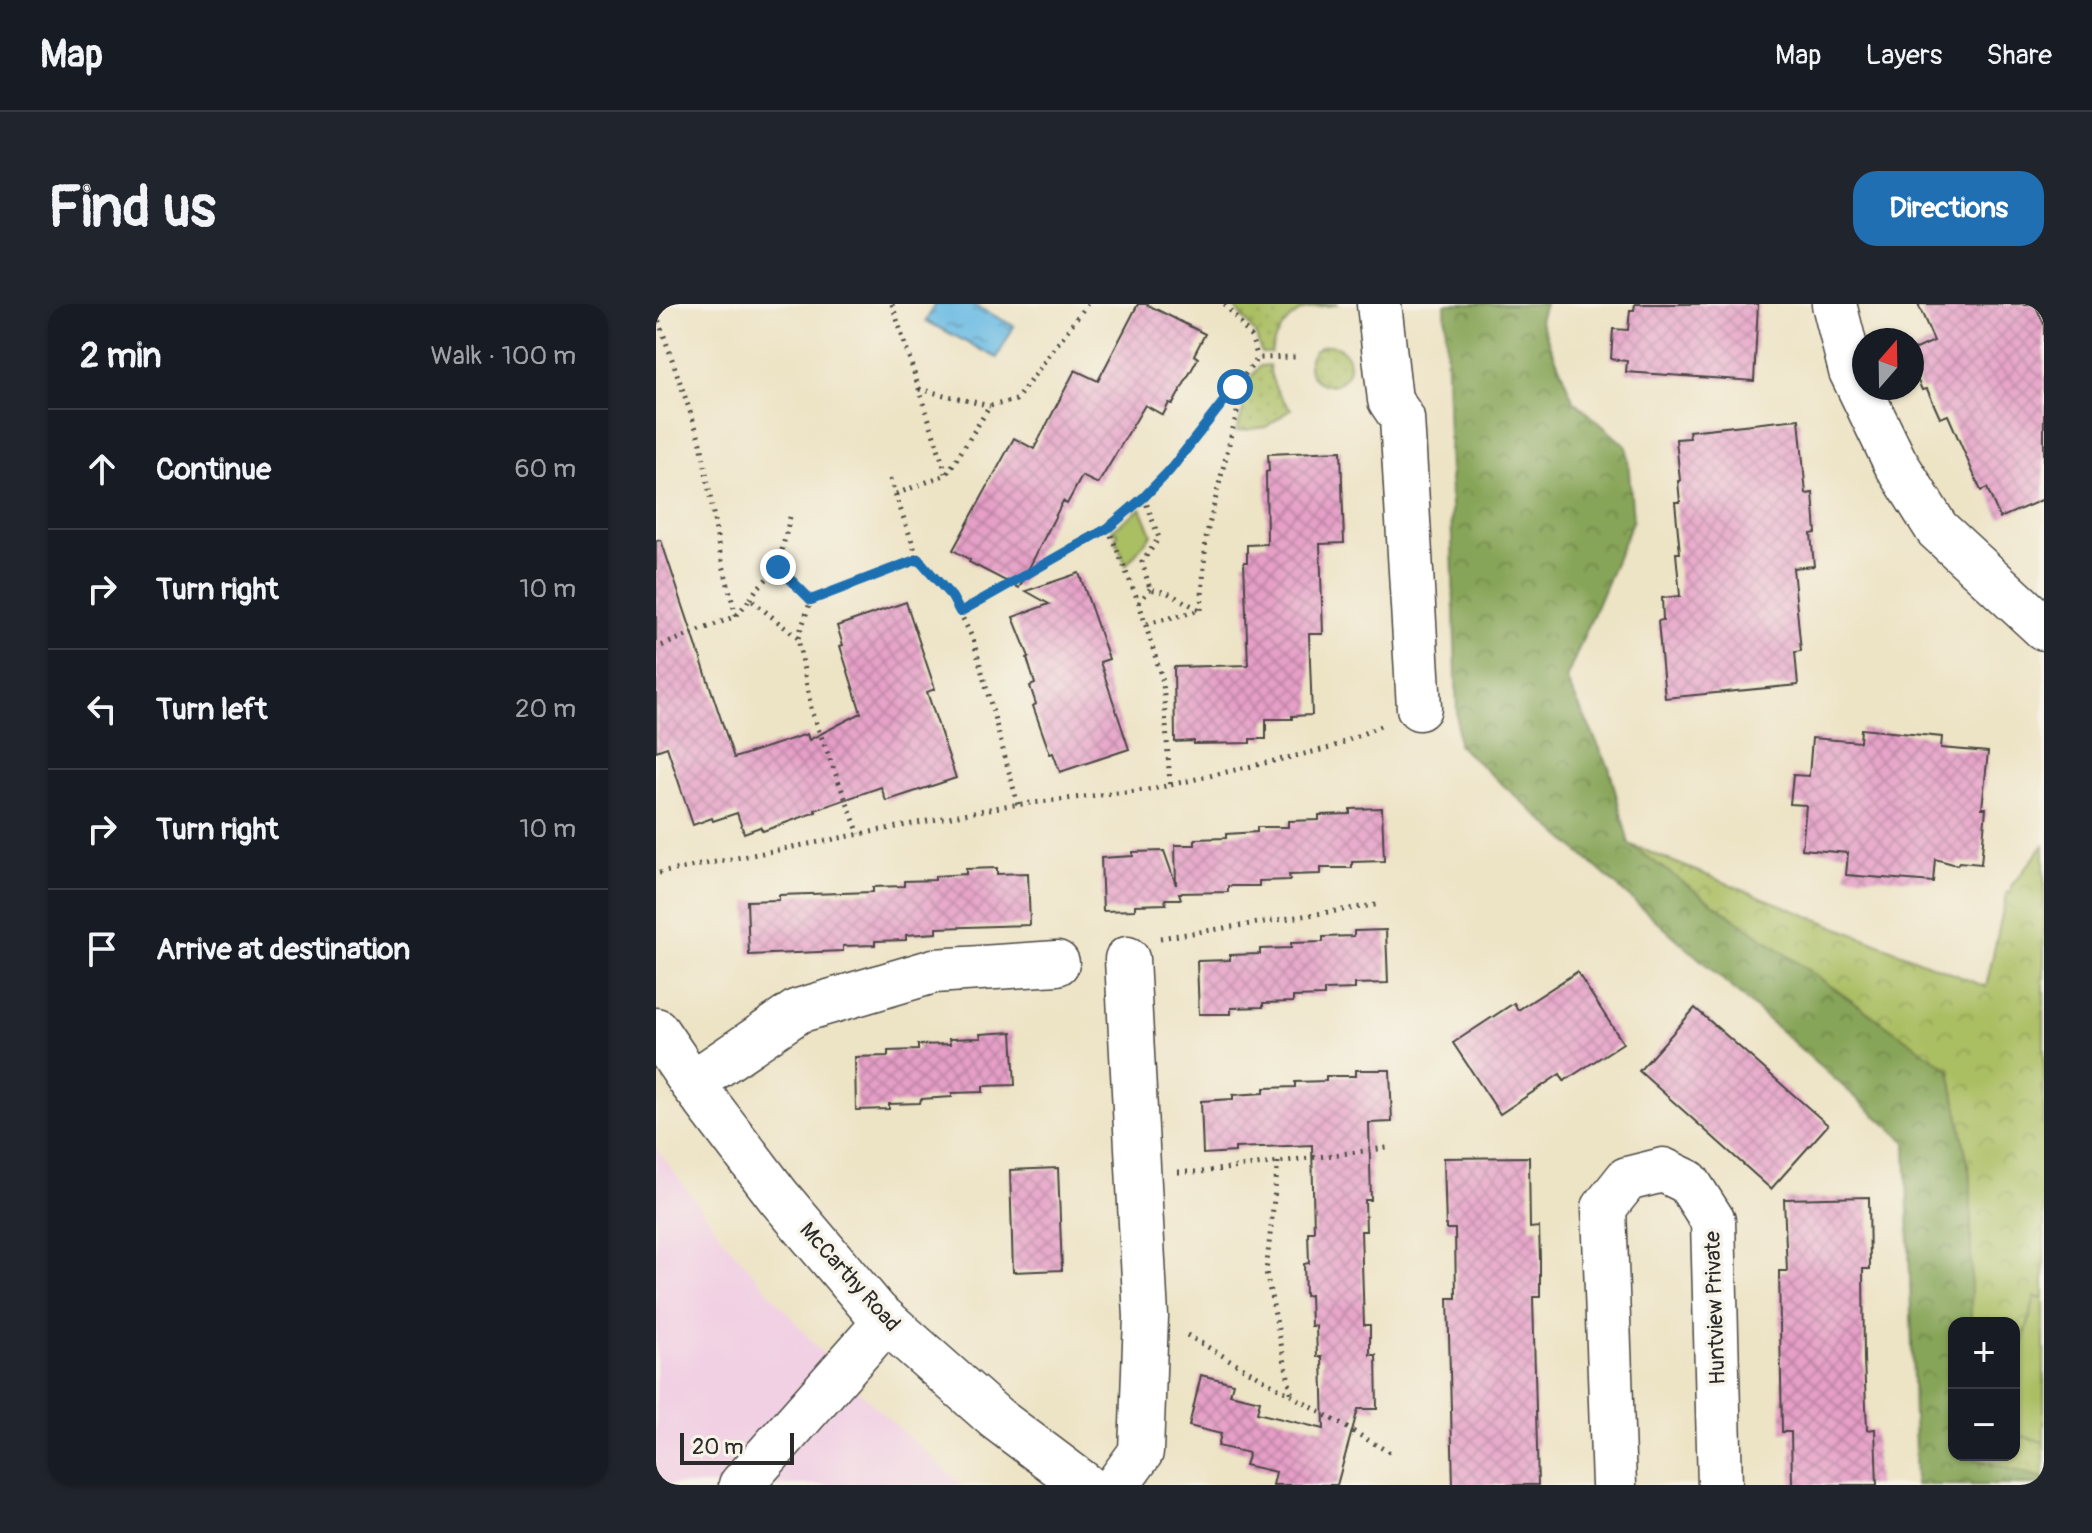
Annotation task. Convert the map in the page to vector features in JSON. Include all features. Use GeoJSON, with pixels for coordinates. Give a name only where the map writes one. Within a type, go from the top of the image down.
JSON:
{"type":"FeatureCollection","features":[{"type":"Feature","properties":{"kind":"street"},"geometry":{"type":"LineString","coordinates":[[1379,304],[1390,400],[1402,418],[1419,708]]}},
{"type":"Feature","properties":{"kind":"street"},"geometry":{"type":"LineString","coordinates":[[1834,304],[1851,371],[1895,462],[1937,529],[2044,628]]}},
{"type":"Feature","properties":{"kind":"street"},"geometry":{"type":"LineString","coordinates":[[1117,1485],[1141,1452],[1146,1317],[1127,959]]}},
{"type":"Feature","properties":{"kind":"street"},"geometry":{"type":"LineString","coordinates":[[692,1083],[798,1011],[934,971],[1057,963]]}},
{"type":"Feature","properties":{"kind":"street","name":"McCarthy Road"},"geometry":{"type":"LineString","coordinates":[[656,1030],[778,1196],[886,1321],[997,1419],[1085,1485]]}},
{"type":"Feature","properties":{"kind":"street","name":"Huntview Private"},"geometry":{"type":"LineString","coordinates":[[1614,1485],[1604,1208],[1627,1179],[1663,1170],[1688,1182],[1713,1221],[1720,1485]]}},
{"type":"Feature","properties":{"kind":"street"},"geometry":{"type":"LineString","coordinates":[[741,1485],[886,1321]]}},
{"type":"Feature","properties":{"kind":"path"},"geometry":{"type":"LineString","coordinates":[[892,304],[947,474]]}},
{"type":"Feature","properties":{"kind":"path"},"geometry":{"type":"LineString","coordinates":[[919,389],[990,406],[1016,400],[1087,304]]}},
{"type":"Feature","properties":{"kind":"path"},"geometry":{"type":"LineString","coordinates":[[1225,304],[1251,337],[1258,358]]}},
{"type":"Feature","properties":{"kind":"path"},"geometry":{"type":"LineString","coordinates":[[656,313],[701,443],[719,549],[736,616]]}},
{"type":"Feature","properties":{"kind":"path"},"geometry":{"type":"LineString","coordinates":[[1258,358],[1296,357]]}},
{"type":"Feature","properties":{"kind":"path"},"geometry":{"type":"LineString","coordinates":[[960,612],[1108,528],[1170,470],[1258,358]]}},
{"type":"Feature","properties":{"kind":"path"},"geometry":{"type":"LineString","coordinates":[[1201,610],[1206,537],[1237,412],[1235,387]]}},
{"type":"Feature","properties":{"kind":"path"},"geometry":{"type":"LineString","coordinates":[[896,494],[947,474],[990,406]]}},
{"type":"Feature","properties":{"kind":"path"},"geometry":{"type":"LineString","coordinates":[[890,479],[918,559],[952,597],[973,639],[1018,805]]}},
{"type":"Feature","properties":{"kind":"path"},"geometry":{"type":"LineString","coordinates":[[1144,497],[1159,538],[1142,562],[1150,589]]}},
{"type":"Feature","properties":{"kind":"path"},"geometry":{"type":"LineString","coordinates":[[656,648],[736,616],[778,567],[790,517]]}},
{"type":"Feature","properties":{"kind":"path"},"geometry":{"type":"LineString","coordinates":[[1108,528],[1147,624],[1163,682],[1170,785]]}},
{"type":"Feature","properties":{"kind":"path"},"geometry":{"type":"LineString","coordinates":[[811,600],[918,559]]}},
{"type":"Feature","properties":{"kind":"path"},"geometry":{"type":"LineString","coordinates":[[778,567],[811,600]]}},
{"type":"Feature","properties":{"kind":"path"},"geometry":{"type":"LineString","coordinates":[[1150,589],[1168,593],[1201,610]]}},
{"type":"Feature","properties":{"kind":"path"},"geometry":{"type":"LineString","coordinates":[[1139,603],[1150,589]]}},
{"type":"Feature","properties":{"kind":"path"},"geometry":{"type":"LineString","coordinates":[[750,599],[798,638]]}},
{"type":"Feature","properties":{"kind":"path"},"geometry":{"type":"LineString","coordinates":[[811,600],[798,638],[812,713],[859,834]]}},
{"type":"Feature","properties":{"kind":"path"},"geometry":{"type":"LineString","coordinates":[[1147,624],[1201,610]]}},
{"type":"Feature","properties":{"kind":"path"},"geometry":{"type":"LineString","coordinates":[[659,873],[1018,805],[1153,789],[1330,748],[1419,708]]}},
{"type":"Feature","properties":{"kind":"path"},"geometry":{"type":"LineString","coordinates":[[1127,959],[1150,939],[1381,904]]}},
{"type":"Feature","properties":{"kind":"path"},"geometry":{"type":"LineString","coordinates":[[1138,1173],[1201,1172],[1387,1148]]}},
{"type":"Feature","properties":{"kind":"path"},"geometry":{"type":"LineString","coordinates":[[1278,1162],[1266,1272],[1292,1396]]}},
{"type":"Feature","properties":{"kind":"path"},"geometry":{"type":"LineString","coordinates":[[1146,1317],[1185,1334],[1394,1455]]}},
{"type":"Feature","properties":{"kind":"shaded area"},"geometry":{"type":"Polygon","coordinates":[[[656,1148],[725,1241],[823,1354],[875,1407],[962,1485],[656,1485],[656,1148]]]}},
{"type":"Feature","properties":{"kind":"green space"},"geometry":{"type":"Polygon","coordinates":[[[1232,304],[1338,304],[1299,312],[1283,326],[1271,353],[1261,353],[1256,335],[1232,304]]]}},
{"type":"Feature","properties":{"kind":"green space"},"geometry":{"type":"Polygon","coordinates":[[[1445,304],[1545,304],[1540,320],[1573,400],[1627,447],[1633,520],[1566,679],[1609,767],[1629,844],[1950,1070],[1971,1180],[1971,1317],[1948,1317],[1948,1461],[1983,1461],[2044,1478],[2044,1485],[1916,1485],[1906,1142],[1458,745],[1445,304]]]}},
{"type":"Feature","properties":{"kind":"green space"},"geometry":{"type":"Polygon","coordinates":[[[1329,345],[1343,351],[1349,365],[1343,379],[1329,385],[1315,379],[1309,365],[1315,351],[1329,345]]]}},
{"type":"Feature","properties":{"kind":"green space"},"geometry":{"type":"Polygon","coordinates":[[[1269,365],[1276,389],[1291,409],[1266,427],[1237,431],[1243,410],[1243,387],[1260,366],[1269,365]]]}},
{"type":"Feature","properties":{"kind":"green space"},"geometry":{"type":"Polygon","coordinates":[[[1141,508],[1152,534],[1126,565],[1115,538],[1118,535],[1112,530],[1141,508]]]}},
{"type":"Feature","properties":{"kind":"green space"},"geometry":{"type":"Polygon","coordinates":[[[1629,844],[1986,987],[2007,892],[2011,892],[2011,886],[2044,845],[2044,1478],[1982,1461],[2020,1461],[2020,1317],[1971,1317],[1971,1180],[1950,1070],[1629,844]]]}},
{"type":"Feature","properties":{"kind":"green space"},"geometry":{"type":"Polygon","coordinates":[[[2035,1297],[2044,1299],[2044,1442],[2020,1436],[2020,1356],[2035,1297]]]}},
{"type":"Feature","properties":{"kind":"water"},"geometry":{"type":"Polygon","coordinates":[[[935,304],[972,304],[1014,326],[997,358],[926,321],[935,304]]]}},
{"type":"Feature","properties":{"kind":"building"},"geometry":{"type":"Polygon","coordinates":[[[1138,304],[1146,304],[1205,334],[1194,355],[1198,358],[1173,404],[1169,403],[1163,415],[1145,405],[1098,484],[1082,476],[1067,504],[1063,501],[1019,588],[969,562],[953,550],[1014,438],[1034,449],[1075,370],[1098,381],[1138,304]]]}},
{"type":"Feature","properties":{"kind":"building"},"geometry":{"type":"Polygon","coordinates":[[[1635,304],[1758,304],[1754,381],[1626,372],[1627,361],[1611,359],[1613,329],[1628,330],[1630,310],[1634,310],[1635,304]]]}},
{"type":"Feature","properties":{"kind":"building"},"geometry":{"type":"Polygon","coordinates":[[[1918,304],[2035,304],[2044,324],[2044,499],[2000,518],[1987,488],[1981,491],[1948,415],[1940,418],[1927,389],[1924,390],[1924,346],[1934,341],[1918,304]]]}},
{"type":"Feature","properties":{"kind":"building"},"geometry":{"type":"Polygon","coordinates":[[[1799,419],[1806,494],[1813,493],[1816,533],[1811,534],[1814,566],[1793,568],[1801,651],[1795,652],[1798,685],[1665,698],[1658,621],[1663,620],[1662,598],[1680,596],[1675,502],[1680,502],[1680,481],[1676,439],[1690,438],[1689,431],[1799,419]]]}},
{"type":"Feature","properties":{"kind":"building"},"geometry":{"type":"Polygon","coordinates":[[[1341,451],[1344,543],[1320,544],[1323,634],[1309,634],[1312,715],[1266,719],[1266,739],[1250,739],[1250,743],[1175,742],[1174,667],[1248,665],[1244,562],[1247,562],[1247,545],[1267,544],[1268,454],[1341,451]]]}},
{"type":"Feature","properties":{"kind":"building"},"geometry":{"type":"Polygon","coordinates":[[[661,540],[734,758],[807,734],[809,740],[861,713],[840,646],[843,645],[837,626],[906,602],[935,689],[927,692],[956,778],[886,801],[881,787],[763,831],[760,827],[744,833],[737,813],[693,825],[667,747],[656,751],[656,541],[661,540]]]}},
{"type":"Feature","properties":{"kind":"building"},"geometry":{"type":"Polygon","coordinates":[[[1079,573],[1109,659],[1100,662],[1129,749],[1060,772],[1053,753],[1050,754],[1033,706],[1036,704],[1030,686],[1035,684],[1029,657],[1013,617],[1049,604],[1026,591],[1079,573]]]}},
{"type":"Feature","properties":{"kind":"building"},"geometry":{"type":"Polygon","coordinates":[[[1861,729],[1942,737],[1941,748],[1988,752],[1982,808],[1986,808],[1981,864],[1959,862],[1957,865],[1935,859],[1933,882],[1846,875],[1848,853],[1802,849],[1806,805],[1790,804],[1793,775],[1809,776],[1812,738],[1860,742],[1861,729]]]}},
{"type":"Feature","properties":{"kind":"building"},"geometry":{"type":"Polygon","coordinates":[[[1382,808],[1384,861],[1352,862],[1352,868],[1321,868],[1321,874],[1289,875],[1290,880],[1259,881],[1259,886],[1228,886],[1228,892],[1179,893],[1181,899],[1165,899],[1166,904],[1135,905],[1135,910],[1103,911],[1101,858],[1133,856],[1133,852],[1164,851],[1176,885],[1175,845],[1195,845],[1195,839],[1226,838],[1226,834],[1257,832],[1257,827],[1288,827],[1288,821],[1319,820],[1319,815],[1350,814],[1350,809],[1382,808]]]}},
{"type":"Feature","properties":{"kind":"building"},"geometry":{"type":"Polygon","coordinates":[[[997,868],[997,874],[1028,873],[1030,925],[937,928],[937,933],[906,935],[906,940],[843,946],[843,951],[749,955],[747,901],[779,900],[779,895],[873,892],[873,887],[904,886],[904,881],[935,880],[935,876],[966,874],[966,869],[997,868]]]}},
{"type":"Feature","properties":{"kind":"building"},"geometry":{"type":"Polygon","coordinates":[[[1386,930],[1388,983],[1355,984],[1355,989],[1324,990],[1324,996],[1293,997],[1293,1002],[1231,1008],[1231,1014],[1199,1014],[1197,961],[1230,960],[1230,955],[1260,954],[1260,949],[1291,948],[1291,943],[1323,942],[1323,937],[1354,936],[1354,931],[1386,930]]]}},
{"type":"Feature","properties":{"kind":"building"},"geometry":{"type":"Polygon","coordinates":[[[1577,972],[1623,1043],[1564,1081],[1560,1074],[1500,1114],[1453,1043],[1514,1003],[1518,1010],[1577,972]]]}},
{"type":"Feature","properties":{"kind":"building"},"geometry":{"type":"Polygon","coordinates":[[[1695,1008],[1828,1125],[1771,1189],[1639,1071],[1695,1008]]]}},
{"type":"Feature","properties":{"kind":"building"},"geometry":{"type":"Polygon","coordinates":[[[1012,1032],[1015,1085],[983,1086],[983,1092],[952,1093],[952,1097],[921,1099],[920,1103],[889,1104],[889,1109],[856,1110],[855,1057],[888,1056],[888,1051],[918,1050],[918,1045],[950,1044],[949,1039],[981,1038],[980,1034],[1012,1032]]]}},
{"type":"Feature","properties":{"kind":"building"},"geometry":{"type":"Polygon","coordinates":[[[1356,1070],[1390,1070],[1392,1122],[1369,1123],[1371,1200],[1365,1200],[1366,1231],[1361,1231],[1364,1325],[1370,1325],[1370,1355],[1376,1355],[1377,1409],[1358,1409],[1337,1485],[1273,1485],[1276,1472],[1245,1465],[1249,1453],[1218,1446],[1221,1434],[1189,1426],[1201,1375],[1233,1383],[1230,1394],[1260,1401],[1257,1413],[1324,1429],[1322,1357],[1317,1357],[1316,1326],[1311,1326],[1310,1295],[1305,1296],[1304,1264],[1309,1263],[1308,1232],[1314,1232],[1312,1145],[1235,1148],[1235,1152],[1203,1154],[1201,1101],[1264,1093],[1264,1088],[1295,1087],[1295,1082],[1326,1081],[1326,1076],[1356,1076],[1356,1070]]]}},
{"type":"Feature","properties":{"kind":"building"},"geometry":{"type":"Polygon","coordinates":[[[1529,1157],[1530,1228],[1539,1227],[1540,1260],[1540,1297],[1533,1297],[1538,1485],[1453,1485],[1448,1298],[1456,1298],[1455,1229],[1446,1229],[1444,1158],[1529,1157]]]}},
{"type":"Feature","properties":{"kind":"building"},"geometry":{"type":"Polygon","coordinates":[[[1058,1168],[1062,1270],[1013,1272],[1010,1170],[1058,1168]]]}},
{"type":"Feature","properties":{"kind":"building"},"geometry":{"type":"Polygon","coordinates":[[[1869,1197],[1870,1269],[1863,1269],[1864,1359],[1867,1430],[1875,1429],[1877,1485],[1792,1485],[1791,1432],[1782,1432],[1779,1271],[1787,1271],[1784,1199],[1869,1197]]]}},
{"type":"Feature","properties":{"kind":"route"},"geometry":{"type":"LineString","coordinates":[[778,567],[811,600],[918,559],[952,597],[960,612],[1108,528],[1170,470],[1235,387]]}}]}
